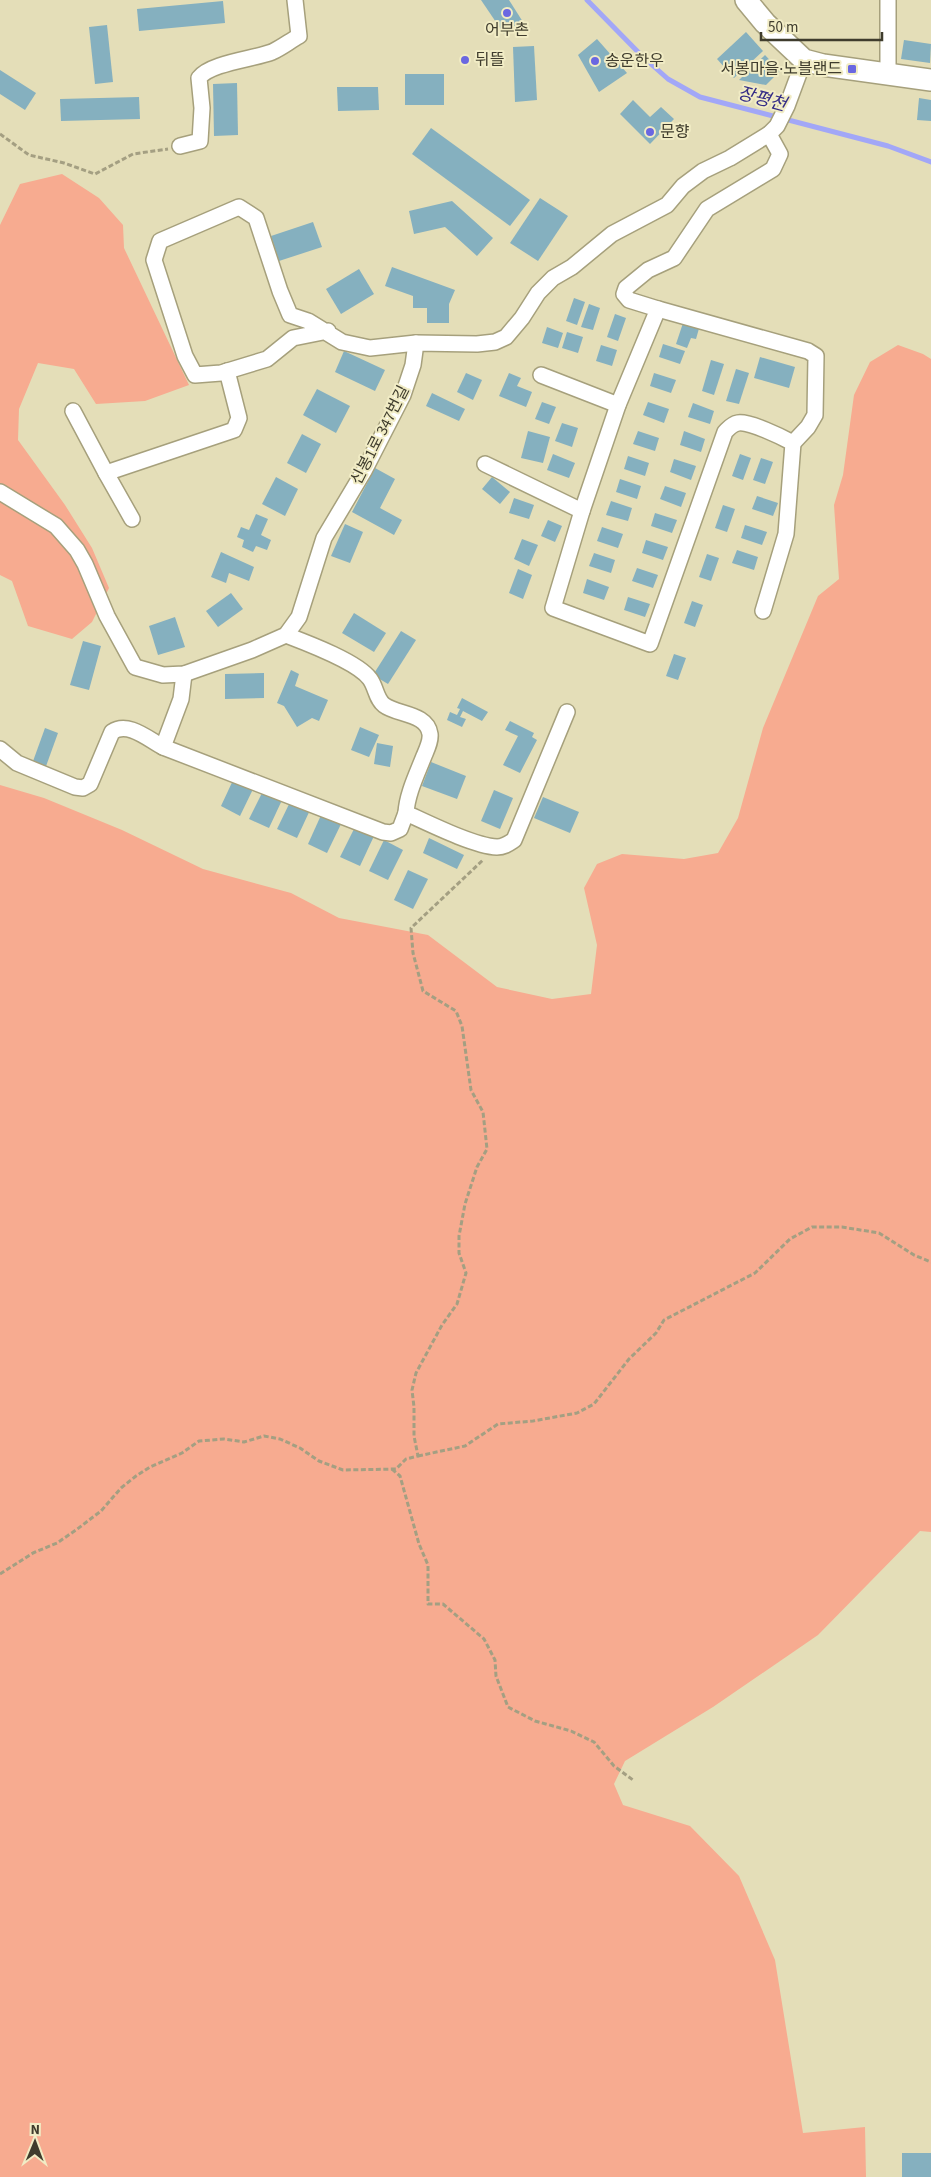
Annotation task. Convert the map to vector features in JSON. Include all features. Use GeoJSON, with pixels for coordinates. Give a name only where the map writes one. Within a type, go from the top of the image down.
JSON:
{"type":"FeatureCollection","features":[{"type":"Feature","properties":{"kind":"street"},"geometry":{"type":"LineString","coordinates":[[180,146],[200,141],[202,108],[199,78],[202,74],[228,63],[272,52],[299,36],[295,0]]}},
{"type":"Feature","properties":{"kind":"street"},"geometry":{"type":"LineString","coordinates":[[746,0],[801,68],[888,74],[931,80]]}},
{"type":"Feature","properties":{"kind":"street"},"geometry":{"type":"LineString","coordinates":[[888,0],[888,74]]}},
{"type":"Feature","properties":{"kind":"street"},"geometry":{"type":"LineString","coordinates":[[328,331],[293,338],[267,358],[227,371],[195,375],[185,356],[154,260],[160,240],[239,207],[256,218],[290,315],[328,331],[342,342],[370,348],[416,343],[478,344],[495,342],[506,337],[522,318],[538,293],[553,278],[572,267],[612,234],[667,205],[683,186],[702,171],[730,158],[773,130],[787,106],[801,68]]}},
{"type":"Feature","properties":{"kind":"street"},"geometry":{"type":"LineString","coordinates":[[762,611],[786,534],[793,443],[808,427],[815,415],[816,356],[808,350],[629,300],[624,294],[626,288],[648,270],[674,258],[707,209],[773,169],[780,154],[773,130]]}},
{"type":"Feature","properties":{"kind":"street"},"geometry":{"type":"LineString","coordinates":[[658,309],[618,405],[582,512],[553,608],[650,644],[725,432],[730,426],[739,422],[770,431],[793,443]]}},
{"type":"Feature","properties":{"kind":"street","name":"신봉1로 347번길"},"geometry":{"type":"LineString","coordinates":[[286,634],[299,616],[324,538],[364,472],[403,396],[413,365],[416,343]]}},
{"type":"Feature","properties":{"kind":"street"},"geometry":{"type":"LineString","coordinates":[[106,473],[234,430],[239,418],[227,371]]}},
{"type":"Feature","properties":{"kind":"street"},"geometry":{"type":"LineString","coordinates":[[541,374],[618,405]]}},
{"type":"Feature","properties":{"kind":"street"},"geometry":{"type":"LineString","coordinates":[[73,411],[132,519]]}},
{"type":"Feature","properties":{"kind":"street"},"geometry":{"type":"LineString","coordinates":[[485,464],[582,512]]}},
{"type":"Feature","properties":{"kind":"street"},"geometry":{"type":"LineString","coordinates":[[0,492],[56,526],[78,550],[107,616],[135,667],[163,675],[184,674],[252,650],[286,634],[322,648],[360,670],[370,678],[384,706],[410,714],[429,728],[430,741],[409,795],[406,813],[400,828],[391,833],[383,832],[163,747],[126,727],[118,728],[112,732],[90,784],[83,788],[75,787],[17,763],[0,749]]}},
{"type":"Feature","properties":{"kind":"street"},"geometry":{"type":"LineString","coordinates":[[163,747],[181,699],[184,674]]}},
{"type":"Feature","properties":{"kind":"street"},"geometry":{"type":"LineString","coordinates":[[406,813],[446,831],[488,845],[504,846],[514,840],[567,712]]}},
{"type":"Feature","properties":{"kind":"path"},"geometry":{"type":"LineString","coordinates":[[0,134],[29,154],[64,163],[95,174],[133,154],[180,146]]}},
{"type":"Feature","properties":{"kind":"path"},"geometry":{"type":"LineString","coordinates":[[418,1456],[414,1436],[412,1390],[416,1373],[442,1325],[458,1304],[466,1273],[459,1253],[459,1236],[466,1204],[478,1167],[487,1149],[483,1112],[471,1090],[462,1026],[456,1010],[423,992],[413,953],[411,928],[488,856]]}},
{"type":"Feature","properties":{"kind":"path"},"geometry":{"type":"LineString","coordinates":[[0,1574],[33,1554],[57,1543],[76,1530],[100,1511],[121,1488],[136,1476],[150,1467],[182,1453],[199,1441],[224,1439],[244,1442],[264,1436],[300,1448],[319,1461],[343,1470],[396,1469],[406,1459],[465,1446],[498,1424],[533,1421],[577,1413],[594,1404],[629,1359],[656,1333],[664,1320],[755,1273],[790,1240],[812,1227],[842,1227],[879,1233],[914,1255],[931,1262]]}},
{"type":"Feature","properties":{"kind":"path"},"geometry":{"type":"LineString","coordinates":[[391,1469],[400,1476],[419,1544],[428,1566],[428,1604],[444,1604],[484,1639],[494,1660],[496,1676],[508,1707],[535,1721],[571,1731],[594,1742],[614,1766],[632,1780]]}},
{"type":"Feature","properties":{"kind":"shaded area"},"geometry":{"type":"Polygon","coordinates":[[[62,174],[99,198],[123,225],[124,248],[189,385],[145,401],[96,404],[74,369],[38,363],[19,409],[18,440],[65,505],[92,548],[109,588],[92,622],[72,639],[28,626],[12,581],[0,575],[0,225],[20,184],[62,174]]]}},
{"type":"Feature","properties":{"kind":"shaded area"},"geometry":{"type":"Polygon","coordinates":[[[898,345],[931,359],[931,1532],[920,1531],[818,1635],[713,1707],[625,1761],[614,1784],[623,1805],[690,1826],[739,1876],[775,1960],[803,2133],[865,2127],[866,2177],[0,2177],[0,785],[44,798],[122,830],[203,869],[291,893],[339,918],[428,935],[497,987],[552,999],[591,994],[597,945],[584,888],[597,864],[622,854],[684,859],[718,853],[738,818],[763,728],[818,596],[839,579],[834,505],[843,475],[854,395],[870,362],[898,345]]]}},
{"type":"Feature","properties":{"kind":"building"},"geometry":{"type":"Polygon","coordinates":[[[481,0],[509,0],[523,22],[504,34],[481,0]]]}},
{"type":"Feature","properties":{"kind":"building"},"geometry":{"type":"Polygon","coordinates":[[[223,1],[225,23],[139,31],[137,9],[223,1]]]}},
{"type":"Feature","properties":{"kind":"building"},"geometry":{"type":"Polygon","coordinates":[[[107,25],[113,82],[95,84],[89,27],[107,25]]]}},
{"type":"Feature","properties":{"kind":"building"},"geometry":{"type":"Polygon","coordinates":[[[746,32],[763,51],[734,78],[717,59],[746,32]]]}},
{"type":"Feature","properties":{"kind":"building"},"geometry":{"type":"Polygon","coordinates":[[[597,39],[627,73],[599,92],[578,55],[597,39]]]}},
{"type":"Feature","properties":{"kind":"building"},"geometry":{"type":"Polygon","coordinates":[[[904,40],[931,44],[930,63],[901,59],[904,40]]]}},
{"type":"Feature","properties":{"kind":"building"},"geometry":{"type":"Polygon","coordinates":[[[534,46],[537,100],[515,102],[513,47],[534,46]]]}},
{"type":"Feature","properties":{"kind":"building"},"geometry":{"type":"Polygon","coordinates":[[[765,55],[780,71],[766,85],[739,80],[765,55]]]}},
{"type":"Feature","properties":{"kind":"building"},"geometry":{"type":"Polygon","coordinates":[[[0,70],[36,93],[25,110],[0,94],[0,70]]]}},
{"type":"Feature","properties":{"kind":"building"},"geometry":{"type":"Polygon","coordinates":[[[405,74],[444,74],[444,105],[405,105],[405,74]]]}},
{"type":"Feature","properties":{"kind":"building"},"geometry":{"type":"Polygon","coordinates":[[[237,83],[238,135],[214,136],[213,84],[237,83]]]}},
{"type":"Feature","properties":{"kind":"building"},"geometry":{"type":"Polygon","coordinates":[[[337,87],[378,87],[379,110],[338,111],[337,87]]]}},
{"type":"Feature","properties":{"kind":"building"},"geometry":{"type":"Polygon","coordinates":[[[139,97],[140,119],[61,121],[60,99],[139,97]]]}},
{"type":"Feature","properties":{"kind":"building"},"geometry":{"type":"Polygon","coordinates":[[[919,98],[931,100],[931,121],[917,120],[919,98]]]}},
{"type":"Feature","properties":{"kind":"building","name":"문향"},"geometry":{"type":"Polygon","coordinates":[[[633,100],[650,117],[661,107],[674,119],[650,144],[620,114],[633,100]]]}},
{"type":"Feature","properties":{"kind":"building"},"geometry":{"type":"Polygon","coordinates":[[[431,128],[530,200],[510,226],[412,154],[431,128]]]}},
{"type":"Feature","properties":{"kind":"building"},"geometry":{"type":"Polygon","coordinates":[[[540,198],[568,216],[538,261],[510,243],[540,198]]]}},
{"type":"Feature","properties":{"kind":"building"},"geometry":{"type":"Polygon","coordinates":[[[452,201],[493,238],[477,256],[445,227],[414,234],[409,211],[452,201]]]}},
{"type":"Feature","properties":{"kind":"building"},"geometry":{"type":"Polygon","coordinates":[[[313,222],[322,247],[279,261],[271,236],[313,222]]]}},
{"type":"Feature","properties":{"kind":"building"},"geometry":{"type":"Polygon","coordinates":[[[392,267],[455,290],[449,304],[449,323],[427,323],[427,308],[413,308],[413,296],[385,286],[392,267]]]}},
{"type":"Feature","properties":{"kind":"building"},"geometry":{"type":"Polygon","coordinates":[[[359,269],[374,294],[341,314],[326,289],[359,269]]]}},
{"type":"Feature","properties":{"kind":"building"},"geometry":{"type":"Polygon","coordinates":[[[574,298],[585,302],[577,325],[566,321],[574,298]]]}},
{"type":"Feature","properties":{"kind":"building"},"geometry":{"type":"Polygon","coordinates":[[[589,304],[600,308],[593,330],[581,327],[589,304]]]}},
{"type":"Feature","properties":{"kind":"building"},"geometry":{"type":"Polygon","coordinates":[[[615,314],[626,318],[618,341],[607,337],[615,314]]]}},
{"type":"Feature","properties":{"kind":"building"},"geometry":{"type":"Polygon","coordinates":[[[684,320],[700,325],[696,339],[691,338],[687,348],[676,344],[684,320]]]}},
{"type":"Feature","properties":{"kind":"building"},"geometry":{"type":"Polygon","coordinates":[[[547,327],[563,333],[558,348],[542,343],[547,327]]]}},
{"type":"Feature","properties":{"kind":"building"},"geometry":{"type":"Polygon","coordinates":[[[567,332],[583,337],[578,353],[562,348],[567,332]]]}},
{"type":"Feature","properties":{"kind":"building"},"geometry":{"type":"Polygon","coordinates":[[[663,344],[685,351],[680,364],[659,357],[663,344]]]}},
{"type":"Feature","properties":{"kind":"building"},"geometry":{"type":"Polygon","coordinates":[[[601,345],[617,350],[612,366],[596,361],[601,345]]]}},
{"type":"Feature","properties":{"kind":"building"},"geometry":{"type":"Polygon","coordinates":[[[344,351],[385,370],[375,391],[335,372],[344,351]]]}},
{"type":"Feature","properties":{"kind":"building"},"geometry":{"type":"Polygon","coordinates":[[[760,357],[795,367],[789,388],[754,378],[760,357]]]}},
{"type":"Feature","properties":{"kind":"building"},"geometry":{"type":"Polygon","coordinates":[[[711,360],[724,364],[714,395],[702,391],[711,360]]]}},
{"type":"Feature","properties":{"kind":"building"},"geometry":{"type":"Polygon","coordinates":[[[736,369],[749,373],[739,404],[726,401],[736,369]]]}},
{"type":"Feature","properties":{"kind":"building"},"geometry":{"type":"Polygon","coordinates":[[[466,373],[482,380],[473,400],[457,392],[466,373]]]}},
{"type":"Feature","properties":{"kind":"building"},"geometry":{"type":"Polygon","coordinates":[[[509,373],[521,378],[517,386],[532,392],[526,407],[499,396],[509,373]]]}},
{"type":"Feature","properties":{"kind":"building"},"geometry":{"type":"Polygon","coordinates":[[[654,373],[676,380],[671,393],[650,386],[654,373]]]}},
{"type":"Feature","properties":{"kind":"building"},"geometry":{"type":"Polygon","coordinates":[[[317,389],[350,406],[336,433],[303,415],[317,389]]]}},
{"type":"Feature","properties":{"kind":"building"},"geometry":{"type":"Polygon","coordinates":[[[432,393],[465,409],[459,421],[426,406],[432,393]]]}},
{"type":"Feature","properties":{"kind":"building"},"geometry":{"type":"Polygon","coordinates":[[[542,402],[556,407],[549,424],[535,419],[542,402]]]}},
{"type":"Feature","properties":{"kind":"building"},"geometry":{"type":"Polygon","coordinates":[[[648,402],[669,409],[664,423],[643,415],[648,402]]]}},
{"type":"Feature","properties":{"kind":"building"},"geometry":{"type":"Polygon","coordinates":[[[693,403],[714,411],[710,424],[688,417],[693,403]]]}},
{"type":"Feature","properties":{"kind":"building"},"geometry":{"type":"Polygon","coordinates":[[[562,423],[578,428],[572,447],[555,441],[562,423]]]}},
{"type":"Feature","properties":{"kind":"building"},"geometry":{"type":"Polygon","coordinates":[[[528,431],[550,437],[543,463],[521,458],[528,431]]]}},
{"type":"Feature","properties":{"kind":"building"},"geometry":{"type":"Polygon","coordinates":[[[638,431],[659,438],[655,451],[633,444],[638,431]]]}},
{"type":"Feature","properties":{"kind":"building"},"geometry":{"type":"Polygon","coordinates":[[[684,431],[705,439],[701,452],[680,445],[684,431]]]}},
{"type":"Feature","properties":{"kind":"building"},"geometry":{"type":"Polygon","coordinates":[[[302,434],[321,444],[306,473],[287,463],[302,434]]]}},
{"type":"Feature","properties":{"kind":"building"},"geometry":{"type":"Polygon","coordinates":[[[553,454],[575,463],[569,478],[547,470],[553,454]]]}},
{"type":"Feature","properties":{"kind":"building"},"geometry":{"type":"Polygon","coordinates":[[[740,454],[751,458],[743,480],[732,476],[740,454]]]}},
{"type":"Feature","properties":{"kind":"building"},"geometry":{"type":"Polygon","coordinates":[[[628,456],[649,463],[645,476],[624,469],[628,456]]]}},
{"type":"Feature","properties":{"kind":"building"},"geometry":{"type":"Polygon","coordinates":[[[761,458],[773,462],[765,484],[753,480],[761,458]]]}},
{"type":"Feature","properties":{"kind":"building"},"geometry":{"type":"Polygon","coordinates":[[[674,459],[696,466],[691,480],[670,472],[674,459]]]}},
{"type":"Feature","properties":{"kind":"building"},"geometry":{"type":"Polygon","coordinates":[[[375,468],[395,479],[380,508],[402,520],[394,535],[352,512],[375,468]]]}},
{"type":"Feature","properties":{"kind":"building"},"geometry":{"type":"Polygon","coordinates":[[[276,477],[298,489],[285,516],[262,504],[276,477]]]}},
{"type":"Feature","properties":{"kind":"building"},"geometry":{"type":"Polygon","coordinates":[[[492,477],[510,492],[500,504],[482,489],[492,477]]]}},
{"type":"Feature","properties":{"kind":"building"},"geometry":{"type":"Polygon","coordinates":[[[620,479],[641,486],[637,499],[616,492],[620,479]]]}},
{"type":"Feature","properties":{"kind":"building"},"geometry":{"type":"Polygon","coordinates":[[[665,486],[686,493],[681,507],[660,499],[665,486]]]}},
{"type":"Feature","properties":{"kind":"building"},"geometry":{"type":"Polygon","coordinates":[[[757,496],[778,503],[773,516],[752,509],[757,496]]]}},
{"type":"Feature","properties":{"kind":"building"},"geometry":{"type":"Polygon","coordinates":[[[514,498],[534,505],[529,519],[509,513],[514,498]]]}},
{"type":"Feature","properties":{"kind":"building"},"geometry":{"type":"Polygon","coordinates":[[[611,501],[632,508],[628,521],[606,515],[611,501]]]}},
{"type":"Feature","properties":{"kind":"building"},"geometry":{"type":"Polygon","coordinates":[[[723,505],[735,509],[727,532],[715,528],[723,505]]]}},
{"type":"Feature","properties":{"kind":"building"},"geometry":{"type":"Polygon","coordinates":[[[655,513],[677,520],[672,533],[651,526],[655,513]]]}},
{"type":"Feature","properties":{"kind":"building"},"geometry":{"type":"Polygon","coordinates":[[[256,514],[268,519],[261,535],[271,540],[267,550],[256,546],[253,552],[242,547],[244,540],[237,537],[241,527],[249,530],[256,514]]]}},
{"type":"Feature","properties":{"kind":"building"},"geometry":{"type":"Polygon","coordinates":[[[548,520],[562,526],[555,542],[541,536],[548,520]]]}},
{"type":"Feature","properties":{"kind":"building"},"geometry":{"type":"Polygon","coordinates":[[[345,524],[363,532],[350,563],[331,556],[345,524]]]}},
{"type":"Feature","properties":{"kind":"building"},"geometry":{"type":"Polygon","coordinates":[[[745,525],[767,532],[762,545],[741,538],[745,525]]]}},
{"type":"Feature","properties":{"kind":"building"},"geometry":{"type":"Polygon","coordinates":[[[602,527],[623,534],[618,548],[597,541],[602,527]]]}},
{"type":"Feature","properties":{"kind":"building"},"geometry":{"type":"Polygon","coordinates":[[[522,539],[538,545],[529,566],[514,559],[522,539]]]}},
{"type":"Feature","properties":{"kind":"building"},"geometry":{"type":"Polygon","coordinates":[[[646,540],[668,547],[663,560],[642,553],[646,540]]]}},
{"type":"Feature","properties":{"kind":"building"},"geometry":{"type":"Polygon","coordinates":[[[737,550],[758,557],[754,570],[732,563],[737,550]]]}},
{"type":"Feature","properties":{"kind":"building"},"geometry":{"type":"Polygon","coordinates":[[[221,552],[254,567],[249,581],[229,573],[226,583],[211,577],[221,552]]]}},
{"type":"Feature","properties":{"kind":"building"},"geometry":{"type":"Polygon","coordinates":[[[594,553],[615,560],[611,573],[589,566],[594,553]]]}},
{"type":"Feature","properties":{"kind":"building"},"geometry":{"type":"Polygon","coordinates":[[[707,554],[719,558],[711,581],[699,577],[707,554]]]}},
{"type":"Feature","properties":{"kind":"building"},"geometry":{"type":"Polygon","coordinates":[[[637,568],[658,575],[653,588],[632,581],[637,568]]]}},
{"type":"Feature","properties":{"kind":"building"},"geometry":{"type":"Polygon","coordinates":[[[518,569],[532,575],[523,599],[509,593],[518,569]]]}},
{"type":"Feature","properties":{"kind":"building"},"geometry":{"type":"Polygon","coordinates":[[[587,579],[609,587],[604,600],[583,593],[587,579]]]}},
{"type":"Feature","properties":{"kind":"building"},"geometry":{"type":"Polygon","coordinates":[[[231,593],[243,609],[218,627],[206,611],[231,593]]]}},
{"type":"Feature","properties":{"kind":"building"},"geometry":{"type":"Polygon","coordinates":[[[628,597],[650,604],[645,617],[624,610],[628,597]]]}},
{"type":"Feature","properties":{"kind":"building"},"geometry":{"type":"Polygon","coordinates":[[[692,601],[703,605],[695,627],[684,623],[692,601]]]}},
{"type":"Feature","properties":{"kind":"building"},"geometry":{"type":"Polygon","coordinates":[[[354,613],[386,633],[374,652],[342,633],[354,613]]]}},
{"type":"Feature","properties":{"kind":"building"},"geometry":{"type":"Polygon","coordinates":[[[175,617],[185,647],[158,655],[149,626],[175,617]]]}},
{"type":"Feature","properties":{"kind":"building"},"geometry":{"type":"Polygon","coordinates":[[[401,631],[416,640],[388,684],[373,675],[401,631]]]}},
{"type":"Feature","properties":{"kind":"building"},"geometry":{"type":"Polygon","coordinates":[[[83,641],[101,646],[89,690],[70,685],[83,641]]]}},
{"type":"Feature","properties":{"kind":"building"},"geometry":{"type":"Polygon","coordinates":[[[674,654],[686,658],[678,680],[666,676],[674,654]]]}},
{"type":"Feature","properties":{"kind":"building"},"geometry":{"type":"Polygon","coordinates":[[[291,670],[299,674],[295,686],[328,700],[319,721],[312,718],[297,727],[284,706],[277,703],[291,670]]]}},
{"type":"Feature","properties":{"kind":"building"},"geometry":{"type":"Polygon","coordinates":[[[264,673],[264,698],[225,699],[225,674],[264,673]]]}},
{"type":"Feature","properties":{"kind":"building"},"geometry":{"type":"Polygon","coordinates":[[[462,698],[488,712],[482,721],[463,711],[460,717],[466,719],[462,727],[447,720],[450,712],[457,715],[460,709],[457,708],[462,698]]]}},
{"type":"Feature","properties":{"kind":"building"},"geometry":{"type":"Polygon","coordinates":[[[510,721],[534,733],[532,737],[537,740],[520,773],[503,765],[518,736],[505,730],[510,721]]]}},
{"type":"Feature","properties":{"kind":"building"},"geometry":{"type":"Polygon","coordinates":[[[360,727],[379,735],[369,757],[351,750],[360,727]]]}},
{"type":"Feature","properties":{"kind":"building"},"geometry":{"type":"Polygon","coordinates":[[[45,728],[58,733],[45,769],[32,764],[45,728]]]}},
{"type":"Feature","properties":{"kind":"building"},"geometry":{"type":"Polygon","coordinates":[[[377,743],[393,746],[390,767],[374,764],[377,743]]]}},
{"type":"Feature","properties":{"kind":"building"},"geometry":{"type":"Polygon","coordinates":[[[431,762],[466,776],[457,799],[422,786],[431,762]]]}},
{"type":"Feature","properties":{"kind":"building"},"geometry":{"type":"Polygon","coordinates":[[[235,776],[255,785],[240,816],[221,806],[235,776]]]}},
{"type":"Feature","properties":{"kind":"building"},"geometry":{"type":"Polygon","coordinates":[[[264,789],[283,798],[269,828],[249,819],[264,789]]]}},
{"type":"Feature","properties":{"kind":"building"},"geometry":{"type":"Polygon","coordinates":[[[494,790],[513,798],[500,829],[481,821],[494,790]]]}},
{"type":"Feature","properties":{"kind":"building"},"geometry":{"type":"Polygon","coordinates":[[[543,797],[579,812],[570,833],[534,818],[543,797]]]}},
{"type":"Feature","properties":{"kind":"building"},"geometry":{"type":"Polygon","coordinates":[[[292,798],[311,808],[297,838],[277,829],[292,798]]]}},
{"type":"Feature","properties":{"kind":"building"},"geometry":{"type":"Polygon","coordinates":[[[322,813],[342,822],[327,853],[308,844],[322,813]]]}},
{"type":"Feature","properties":{"kind":"building"},"geometry":{"type":"Polygon","coordinates":[[[355,827],[374,836],[360,866],[340,857],[355,827]]]}},
{"type":"Feature","properties":{"kind":"building"},"geometry":{"type":"Polygon","coordinates":[[[429,838],[464,855],[457,869],[423,853],[429,838]]]}},
{"type":"Feature","properties":{"kind":"building"},"geometry":{"type":"Polygon","coordinates":[[[384,840],[403,850],[388,880],[369,871],[384,840]]]}},
{"type":"Feature","properties":{"kind":"building"},"geometry":{"type":"Polygon","coordinates":[[[408,870],[428,879],[413,909],[394,900],[408,870]]]}},
{"type":"Feature","properties":{"kind":"building"},"geometry":{"type":"Polygon","coordinates":[[[902,2153],[931,2153],[931,2177],[902,2177],[902,2153]]]}},
{"type":"Feature","properties":{"kind":"waterway","name":"장평천"},"geometry":{"type":"LineString","coordinates":[[587,0],[642,56],[668,79],[700,97],[888,146],[931,162]]}},
{"type":"Feature","properties":{"kind":"place","name":"어부촌"},"geometry":{"type":"Point","coordinates":[507,13]}},
{"type":"Feature","properties":{"kind":"place","name":"뒤뜰"},"geometry":{"type":"Point","coordinates":[465,60]}},
{"type":"Feature","properties":{"kind":"place","name":"송운한우"},"geometry":{"type":"Point","coordinates":[595,61]}},
{"type":"Feature","properties":{"kind":"place","name":"서봉마을·노블랜드"},"geometry":{"type":"Point","coordinates":[852,69]}},
{"type":"Feature","properties":{"kind":"place","name":"문향"},"geometry":{"type":"Point","coordinates":[650,132]}}]}
